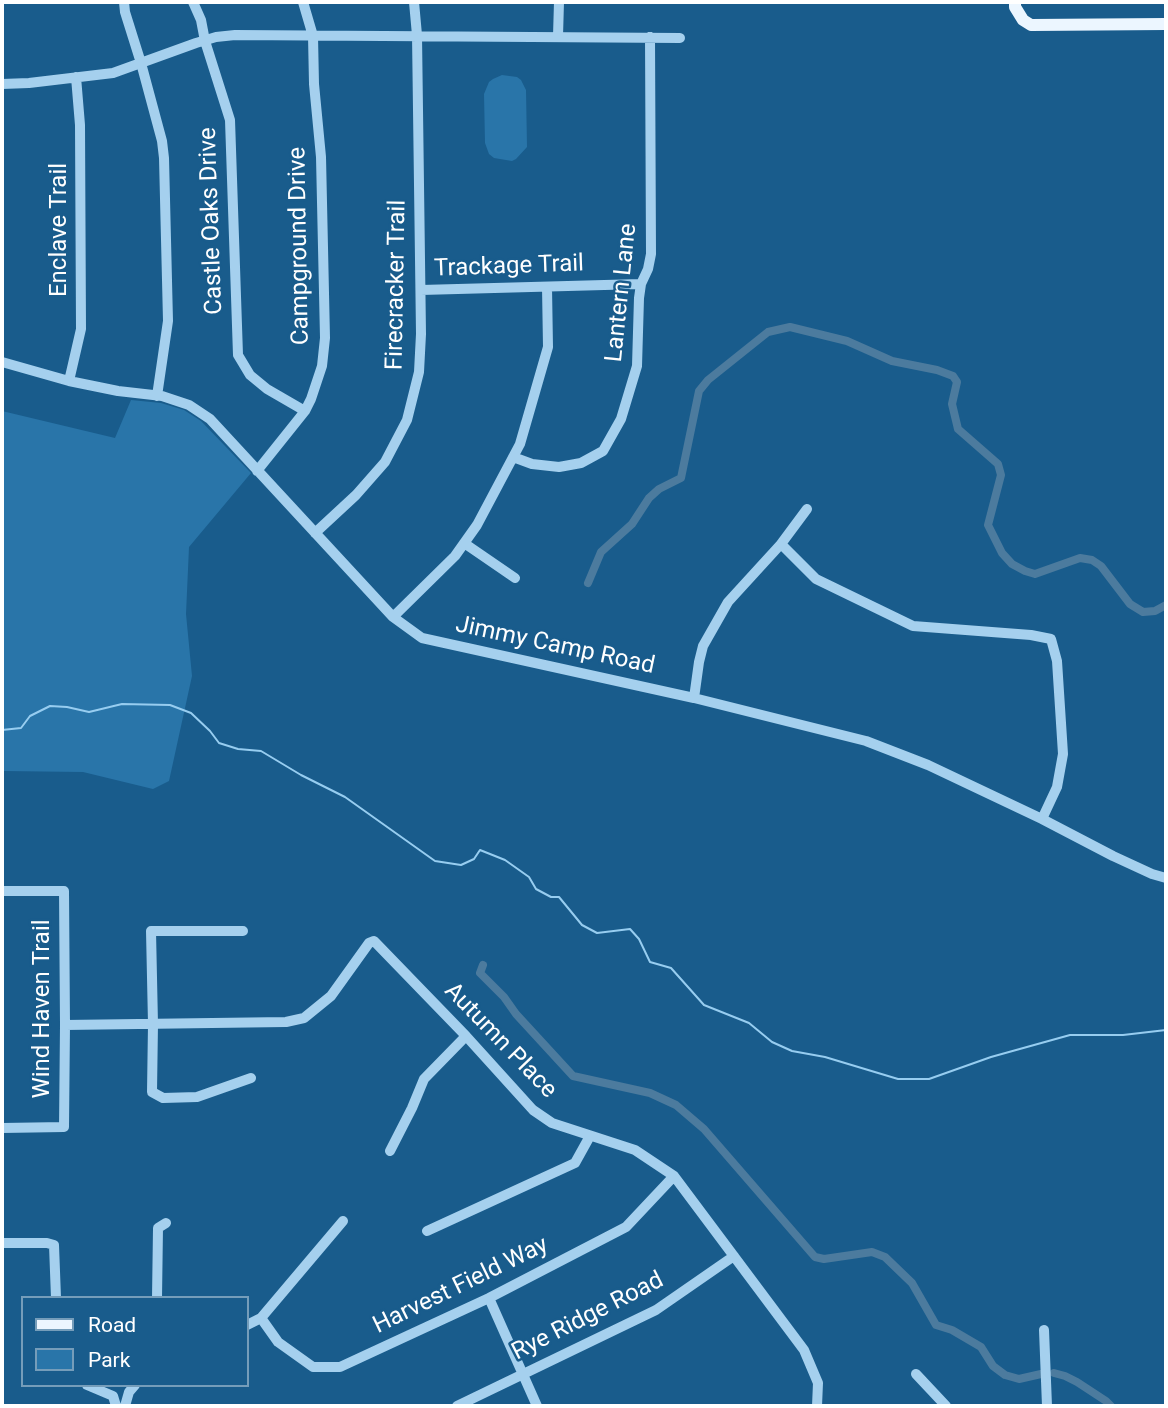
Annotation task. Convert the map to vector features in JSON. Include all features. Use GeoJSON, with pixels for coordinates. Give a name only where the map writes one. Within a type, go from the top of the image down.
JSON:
{"type":"FeatureCollection","features":[{"type":"Feature","properties":{"kind":"main road"},"geometry":{"type":"LineString","coordinates":[[1015,5],[1023,20],[1031,25],[1166,23]]}},
{"type":"Feature","properties":{"kind":"street"},"geometry":{"type":"LineString","coordinates":[[124,2],[162,141],[164,158],[168,321],[158,396]]}},
{"type":"Feature","properties":{"kind":"street","name":"Castle Oaks Drive"},"geometry":{"type":"LineString","coordinates":[[193,2],[201,20],[230,120],[238,355],[250,375],[267,389],[305,411]]}},
{"type":"Feature","properties":{"kind":"street","name":"Campground Drive"},"geometry":{"type":"LineString","coordinates":[[257,471],[284,440],[312,399],[322,366],[325,338],[321,157],[314,84],[313,36],[303,2]]}},
{"type":"Feature","properties":{"kind":"street","name":"Firecracker Trail"},"geometry":{"type":"LineString","coordinates":[[315,533],[356,495],[385,462],[407,420],[419,372],[421,290],[417,35],[414,2]]}},
{"type":"Feature","properties":{"kind":"street"},"geometry":{"type":"LineString","coordinates":[[558,36],[559,2]]}},
{"type":"Feature","properties":{"kind":"street"},"geometry":{"type":"LineString","coordinates":[[2,84],[113,73],[205,40],[235,35],[680,38]]}},
{"type":"Feature","properties":{"kind":"street","name":"Lantern Lane"},"geometry":{"type":"LineString","coordinates":[[513,457],[532,464],[559,467],[581,463],[603,451],[621,419],[637,366],[639,298],[651,254],[650,37]]}},
{"type":"Feature","properties":{"kind":"street","name":"Enclave Trail"},"geometry":{"type":"LineString","coordinates":[[69,381],[81,329],[80,125],[75,78]]}},
{"type":"Feature","properties":{"kind":"street","name":"Trackage Trail"},"geometry":{"type":"LineString","coordinates":[[421,290],[641,284]]}},
{"type":"Feature","properties":{"kind":"street"},"geometry":{"type":"LineString","coordinates":[[393,617],[455,556],[477,525],[520,444],[548,347],[547,287]]}},
{"type":"Feature","properties":{"kind":"street","name":"Jimmy Camp Road"},"geometry":{"type":"LineString","coordinates":[[2,362],[69,381],[158,396],[190,405],[209,419],[393,617],[422,638],[694,698],[866,741],[928,765],[1113,856],[1166,878]]}},
{"type":"Feature","properties":{"kind":"street"},"geometry":{"type":"LineString","coordinates":[[694,698],[703,646],[728,602],[781,544],[807,509]]}},
{"type":"Feature","properties":{"kind":"street"},"geometry":{"type":"LineString","coordinates":[[464,543],[515,578]]}},
{"type":"Feature","properties":{"kind":"street"},"geometry":{"type":"LineString","coordinates":[[781,544],[816,579],[913,626],[1031,635],[1051,639],[1057,661],[1063,754],[1057,787],[1042,819]]}},
{"type":"Feature","properties":{"kind":"street","name":"Wind Haven Trail"},"geometry":{"type":"LineString","coordinates":[[2,891],[64,891],[65,1025],[64,1127],[2,1128]]}},
{"type":"Feature","properties":{"kind":"street"},"geometry":{"type":"LineString","coordinates":[[243,930],[151,931],[152,1092],[163,1098],[197,1097],[251,1078]]}},
{"type":"Feature","properties":{"kind":"street","name":"Autumn Place"},"geometry":{"type":"LineString","coordinates":[[65,1025],[286,1022],[303,1017],[331,996],[369,943],[374,941],[533,1110],[552,1123],[635,1150],[674,1176],[804,1350],[818,1383],[817,1406]]}},
{"type":"Feature","properties":{"kind":"street"},"geometry":{"type":"LineString","coordinates":[[390,1152],[424,1079],[466,1036]]}},
{"type":"Feature","properties":{"kind":"street"},"geometry":{"type":"LineString","coordinates":[[427,1231],[575,1163],[590,1136]]}},
{"type":"Feature","properties":{"kind":"street","name":"Harvest Field Way"},"geometry":{"type":"LineString","coordinates":[[261,1318],[278,1342],[313,1367],[340,1367],[489,1298],[626,1227],[674,1176]]}},
{"type":"Feature","properties":{"kind":"street"},"geometry":{"type":"LineString","coordinates":[[248,1324],[261,1318],[343,1221]]}},
{"type":"Feature","properties":{"kind":"street"},"geometry":{"type":"LineString","coordinates":[[157,1296],[158,1228],[166,1223]]}},
{"type":"Feature","properties":{"kind":"street"},"geometry":{"type":"LineString","coordinates":[[2,1243],[54,1245],[56,1296]]}},
{"type":"Feature","properties":{"kind":"street","name":"Rye Ridge Road"},"geometry":{"type":"LineString","coordinates":[[457,1406],[656,1310],[734,1256]]}},
{"type":"Feature","properties":{"kind":"street"},"geometry":{"type":"LineString","coordinates":[[489,1298],[537,1406]]}},
{"type":"Feature","properties":{"kind":"street"},"geometry":{"type":"LineString","coordinates":[[1044,1330],[1048,1406]]}},
{"type":"Feature","properties":{"kind":"street"},"geometry":{"type":"LineString","coordinates":[[916,1374],[946,1406]]}},
{"type":"Feature","properties":{"kind":"street"},"geometry":{"type":"LineString","coordinates":[[92,1387],[113,1396],[116,1406]]}},
{"type":"Feature","properties":{"kind":"street"},"geometry":{"type":"LineString","coordinates":[[125,1406],[134,1387]]}},
{"type":"Feature","properties":{"kind":"green space"},"geometry":{"type":"Polygon","coordinates":[[[502,75],[517,77],[526,90],[527,147],[512,161],[494,158],[489,154],[485,143],[484,94],[489,82],[502,75]]]}},
{"type":"Feature","properties":{"kind":"green space"},"geometry":{"type":"Polygon","coordinates":[[[131,400],[161,403],[184,410],[201,421],[251,473],[189,547],[186,614],[192,676],[169,781],[153,789],[83,772],[2,771],[2,411],[115,438],[131,400]]]}},
{"type":"Feature","properties":{"kind":"waterway"},"geometry":{"type":"LineString","coordinates":[[588,583],[601,552],[632,524],[649,498],[659,489],[681,478],[699,391],[708,380],[768,332],[790,327],[847,341],[892,361],[953,376],[957,382],[952,404],[958,429],[998,464],[1001,475],[988,525],[1002,553],[1012,564],[1035,574],[1080,558],[1092,560],[1101,566],[1130,604],[1143,612],[1155,611],[1166,605]]}},
{"type":"Feature","properties":{"kind":"waterway"},"geometry":{"type":"LineString","coordinates":[[2,730],[21,728],[30,716],[50,706],[89,712],[122,704],[170,705],[191,713],[219,743],[238,749],[261,751],[345,797],[435,861],[461,865],[474,859],[480,850],[505,860],[529,877],[536,889],[551,897],[559,897],[582,925],[597,933],[630,929],[639,939],[650,962],[671,968],[704,1005],[749,1023],[772,1042],[792,1051],[825,1057],[898,1079],[929,1079],[991,1057],[1070,1035],[1123,1035],[1166,1030]]}},
{"type":"Feature","properties":{"kind":"waterway"},"geometry":{"type":"LineString","coordinates":[[483,965],[480,973],[573,1076],[650,1093],[676,1105],[704,1129],[815,1257],[824,1259],[872,1252],[885,1257],[912,1283],[936,1325],[952,1330],[981,1347],[993,1366],[1005,1375],[1019,1379],[1041,1374]]}},
{"type":"Feature","properties":{"kind":"waterway"},"geometry":{"type":"LineString","coordinates":[[1054,1373],[1077,1382],[1111,1406]]}}]}
